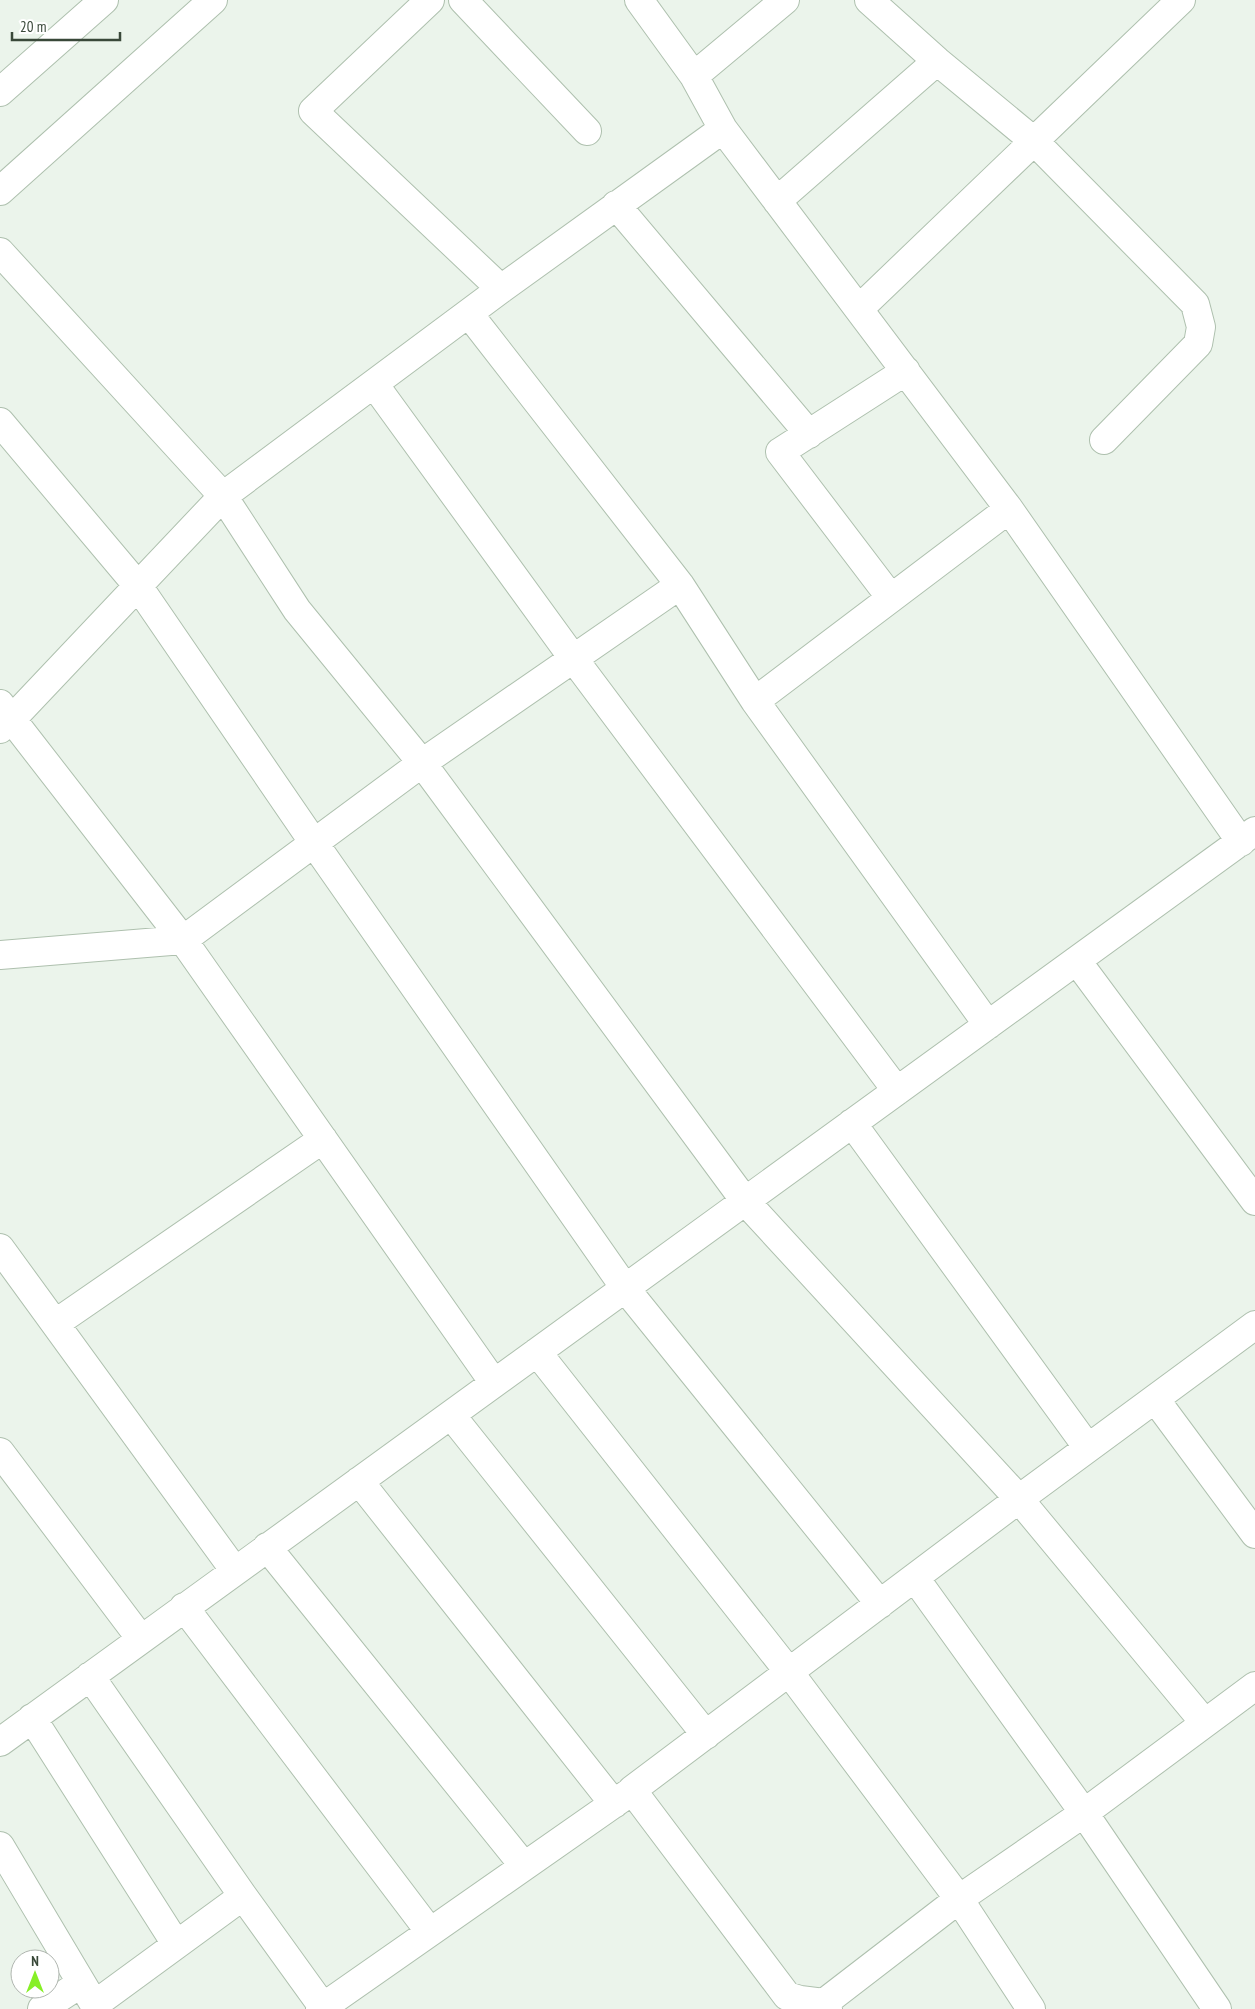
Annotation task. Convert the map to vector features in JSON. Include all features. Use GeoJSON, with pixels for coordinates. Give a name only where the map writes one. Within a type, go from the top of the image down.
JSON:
{"type":"FeatureCollection","features":[{"type":"Feature","properties":{"kind":"street"},"geometry":{"type":"LineString","coordinates":[[0,92],[104,0]]}},
{"type":"Feature","properties":{"kind":"street"},"geometry":{"type":"LineString","coordinates":[[0,191],[214,0]]}},
{"type":"Feature","properties":{"kind":"street"},"geometry":{"type":"LineString","coordinates":[[430,0],[313,111],[501,289]]}},
{"type":"Feature","properties":{"kind":"street"},"geometry":{"type":"LineString","coordinates":[[463,0],[587,130]]}},
{"type":"Feature","properties":{"kind":"street"},"geometry":{"type":"LineString","coordinates":[[0,1742],[1248,837],[1009,509],[723,129],[694,76],[639,0]]}},
{"type":"Feature","properties":{"kind":"street"},"geometry":{"type":"LineString","coordinates":[[694,76],[785,0]]}},
{"type":"Feature","properties":{"kind":"street"},"geometry":{"type":"LineString","coordinates":[[869,0],[937,61],[1035,142],[1195,304],[1201,327],[1198,344],[1104,440]]}},
{"type":"Feature","properties":{"kind":"street"},"geometry":{"type":"LineString","coordinates":[[859,309],[1181,0]]}},
{"type":"Feature","properties":{"kind":"street"},"geometry":{"type":"LineString","coordinates":[[778,201],[937,61]]}},
{"type":"Feature","properties":{"kind":"street"},"geometry":{"type":"LineString","coordinates":[[494,1383],[183,940],[4,717],[138,586],[223,496],[501,289],[723,129]]}},
{"type":"Feature","properties":{"kind":"street"},"geometry":{"type":"LineString","coordinates":[[616,206],[809,434]]}},
{"type":"Feature","properties":{"kind":"street"},"geometry":{"type":"LineString","coordinates":[[0,252],[223,496],[297,610],[422,762],[745,1201],[1019,1499],[1204,1722]]}},
{"type":"Feature","properties":{"kind":"street"},"geometry":{"type":"LineString","coordinates":[[469,314],[680,585],[755,701],[988,1025]]}},
{"type":"Feature","properties":{"kind":"street"},"geometry":{"type":"LineString","coordinates":[[891,598],[780,452],[906,371]]}},
{"type":"Feature","properties":{"kind":"street"},"geometry":{"type":"LineString","coordinates":[[374,384],[573,658],[897,1091]]}},
{"type":"Feature","properties":{"kind":"street"},"geometry":{"type":"LineString","coordinates":[[0,422],[138,586],[314,843],[625,1288],[880,1604]]}},
{"type":"Feature","properties":{"kind":"street"},"geometry":{"type":"LineString","coordinates":[[755,701],[1009,509]]}},
{"type":"Feature","properties":{"kind":"street"},"geometry":{"type":"LineString","coordinates":[[0,955],[183,940],[422,762],[680,585]]}},
{"type":"Feature","properties":{"kind":"street"},"geometry":{"type":"LineString","coordinates":[[1077,960],[1255,1201]]}},
{"type":"Feature","properties":{"kind":"street"},"geometry":{"type":"LineString","coordinates":[[852,1123],[1088,1448]]}},
{"type":"Feature","properties":{"kind":"street"},"geometry":{"type":"LineString","coordinates":[[56,1323],[323,1140]]}},
{"type":"Feature","properties":{"kind":"street"},"geometry":{"type":"LineString","coordinates":[[0,1249],[56,1323],[235,1571]]}},
{"type":"Feature","properties":{"kind":"street"},"geometry":{"type":"LineString","coordinates":[[90,1676],[322,2008],[623,1797],[1019,1499],[1255,1325]]}},
{"type":"Feature","properties":{"kind":"street"},"geometry":{"type":"LineString","coordinates":[[537,1352],[789,1672],[960,1899],[1031,2009]]}},
{"type":"Feature","properties":{"kind":"street"},"geometry":{"type":"LineString","coordinates":[[1155,1399],[1255,1534]]}},
{"type":"Feature","properties":{"kind":"street"},"geometry":{"type":"LineString","coordinates":[[451,1415],[706,1735]]}},
{"type":"Feature","properties":{"kind":"street"},"geometry":{"type":"LineString","coordinates":[[0,1452],[141,1640]]}},
{"type":"Feature","properties":{"kind":"street"},"geometry":{"type":"LineString","coordinates":[[359,1481],[787,1996],[826,2006],[960,1899],[1084,1813],[1204,1722],[1255,1686]]}},
{"type":"Feature","properties":{"kind":"street"},"geometry":{"type":"LineString","coordinates":[[267,1547],[524,1866]]}},
{"type":"Feature","properties":{"kind":"street"},"geometry":{"type":"LineString","coordinates":[[915,1578],[1084,1813],[1217,2009]]}},
{"type":"Feature","properties":{"kind":"street"},"geometry":{"type":"LineString","coordinates":[[184,1607],[430,1932]]}},
{"type":"Feature","properties":{"kind":"street"},"geometry":{"type":"LineString","coordinates":[[32,1718],[176,1944]]}},
{"type":"Feature","properties":{"kind":"street"},"geometry":{"type":"LineString","coordinates":[[0,1846],[90,1999]]}},
{"type":"Feature","properties":{"kind":"street"},"geometry":{"type":"LineString","coordinates":[[42,2009],[90,1999],[176,1944],[243,1896]]}}]}
